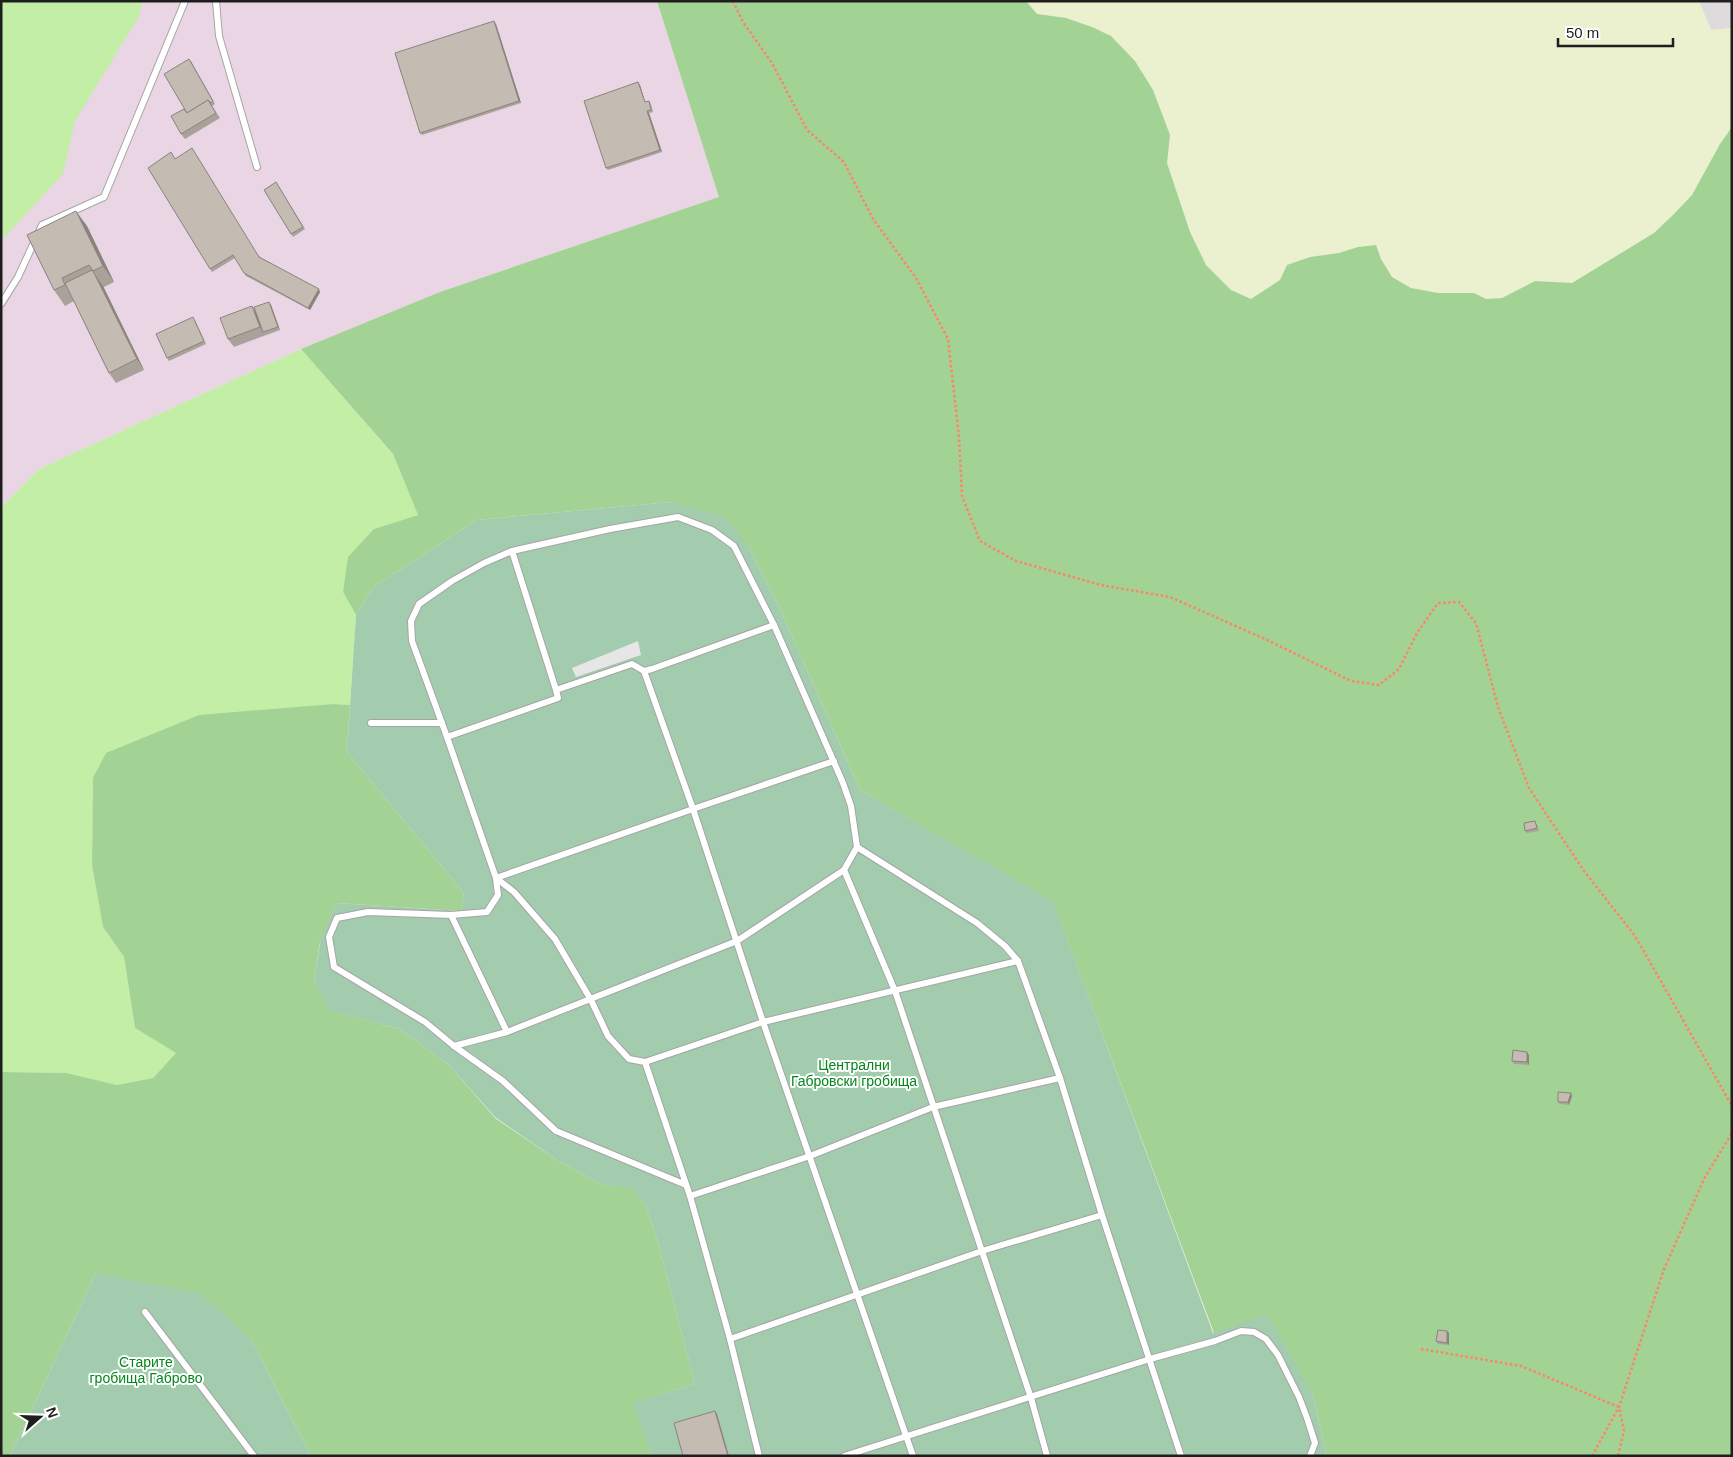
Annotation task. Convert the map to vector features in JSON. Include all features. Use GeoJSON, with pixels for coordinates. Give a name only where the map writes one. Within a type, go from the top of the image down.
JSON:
{"type":"FeatureCollection","features":[{"type":"Feature","properties":{"kind":"lane"},"geometry":{"type":"LineString","coordinates":[[1,304],[18,277],[42,225],[104,197],[185,1]]}},
{"type":"Feature","properties":{"kind":"lane"},"geometry":{"type":"LineString","coordinates":[[216,1],[220,36],[257,167]]}},
{"type":"Feature","properties":{"kind":"lane"},"geometry":{"type":"LineString","coordinates":[[454,1046],[507,1032],[737,941],[844,870],[857,847],[851,806],[834,761],[774,625],[734,546],[712,530],[678,517],[610,529],[512,551],[484,563],[452,581],[419,604],[411,620],[412,641],[448,737],[496,878],[498,895],[487,912],[450,915],[368,912],[337,918],[329,937],[334,968],[425,1022],[454,1046],[503,1081],[556,1131],[686,1185]]}},
{"type":"Feature","properties":{"kind":"lane"},"geometry":{"type":"LineString","coordinates":[[448,737],[558,698],[512,551]]}},
{"type":"Feature","properties":{"kind":"lane"},"geometry":{"type":"LineString","coordinates":[[644,671],[774,625]]}},
{"type":"Feature","properties":{"kind":"lane"},"geometry":{"type":"LineString","coordinates":[[556,690],[632,664],[644,671],[693,809],[763,1022],[913,1456]]}},
{"type":"Feature","properties":{"kind":"lane"},"geometry":{"type":"LineString","coordinates":[[371,723],[442,723]]}},
{"type":"Feature","properties":{"kind":"lane"},"geometry":{"type":"LineString","coordinates":[[496,878],[834,761]]}},
{"type":"Feature","properties":{"kind":"lane"},"geometry":{"type":"LineString","coordinates":[[857,847],[977,923],[1005,946],[1018,961],[1060,1078],[1180,1456]]}},
{"type":"Feature","properties":{"kind":"lane"},"geometry":{"type":"LineString","coordinates":[[844,870],[895,991],[1031,1398],[1047,1456]]}},
{"type":"Feature","properties":{"kind":"lane"},"geometry":{"type":"LineString","coordinates":[[496,878],[514,892],[555,939],[591,1000],[608,1036],[629,1059],[645,1062],[763,1022],[1018,961]]}},
{"type":"Feature","properties":{"kind":"lane"},"geometry":{"type":"LineString","coordinates":[[450,915],[507,1032]]}},
{"type":"Feature","properties":{"kind":"lane"},"geometry":{"type":"LineString","coordinates":[[645,1062],[690,1196],[730,1339],[759,1456]]}},
{"type":"Feature","properties":{"kind":"lane"},"geometry":{"type":"LineString","coordinates":[[690,1196],[810,1156],[933,1107],[1060,1078]]}},
{"type":"Feature","properties":{"kind":"lane"},"geometry":{"type":"LineString","coordinates":[[730,1339],[982,1251],[1102,1215]]}},
{"type":"Feature","properties":{"kind":"lane"},"geometry":{"type":"LineString","coordinates":[[145,1312],[254,1456]]}},
{"type":"Feature","properties":{"kind":"lane"},"geometry":{"type":"LineString","coordinates":[[844,1456],[1150,1359],[1215,1341],[1241,1331],[1254,1332],[1266,1339],[1278,1355],[1299,1397],[1314,1442],[1310,1456]]}},
{"type":"Feature","properties":{"kind":"path"},"geometry":{"type":"LineString","coordinates":[[734,1],[743,22],[772,63],[807,130],[844,162],[873,219],[916,278],[948,339],[959,437],[962,496],[980,541],[1016,561],[1101,584],[1170,597],[1265,639],[1351,682],[1379,685],[1399,669],[1417,633],[1438,603],[1458,602],[1476,623],[1498,707],[1529,788],[1584,872],[1635,936],[1732,1106]]}},
{"type":"Feature","properties":{"kind":"path"},"geometry":{"type":"LineString","coordinates":[[1592,1456],[1619,1407],[1664,1269],[1705,1177],[1732,1133]]}},
{"type":"Feature","properties":{"kind":"path"},"geometry":{"type":"LineString","coordinates":[[1421,1348],[1521,1366],[1619,1407]]}},
{"type":"Feature","properties":{"kind":"path"},"geometry":{"type":"LineString","coordinates":[[1618,1456],[1624,1431],[1619,1407]]}},
{"type":"Feature","properties":{"kind":"shaded area"},"geometry":{"type":"Polygon","coordinates":[[[1,1],[657,1],[720,197],[441,292],[301,349],[39,469],[1,507],[1,1]]]}},
{"type":"Feature","properties":{"kind":"shaded area"},"geometry":{"type":"Polygon","coordinates":[[[1699,1],[1732,1],[1732,28],[1711,30],[1699,1]]]}},
{"type":"Feature","properties":{"kind":"shaded area"},"geometry":{"type":"Polygon","coordinates":[[[638,641],[641,655],[576,677],[572,668],[638,641]]]}},
{"type":"Feature","properties":{"kind":"green space"},"geometry":{"type":"Polygon","coordinates":[[[1,1],[143,1],[138,18],[75,121],[63,174],[1,241],[1,1]]]}},
{"type":"Feature","properties":{"kind":"green space"},"geometry":{"type":"Polygon","coordinates":[[[657,1],[1026,1],[1037,14],[1066,18],[1111,36],[1135,61],[1153,90],[1170,135],[1167,163],[1190,232],[1206,265],[1231,290],[1251,299],[1280,280],[1287,265],[1310,257],[1376,245],[1381,259],[1392,277],[1411,288],[1438,293],[1474,293],[1486,299],[1502,298],[1535,281],[1572,283],[1654,233],[1674,214],[1692,195],[1720,144],[1732,127],[1732,1456],[1327,1456],[1312,1393],[1214,1333],[1053,902],[860,790],[779,607],[748,546],[671,502],[477,520],[375,586],[356,615],[343,592],[348,557],[374,529],[418,515],[393,454],[301,349],[440,292],[719,197],[657,1]]]}},
{"type":"Feature","properties":{"kind":"green space"},"geometry":{"type":"Polygon","coordinates":[[[1026,1],[1699,1],[1711,30],[1732,28],[1732,127],[1720,144],[1692,196],[1674,214],[1654,233],[1572,283],[1535,281],[1503,298],[1486,299],[1474,293],[1438,293],[1411,288],[1392,277],[1381,259],[1376,245],[1310,257],[1288,265],[1280,280],[1251,299],[1231,290],[1206,265],[1190,233],[1167,163],[1170,135],[1066,18],[1037,14],[1026,1]]]}},
{"type":"Feature","properties":{"kind":"green space"},"geometry":{"type":"Polygon","coordinates":[[[301,349],[393,454],[418,515],[374,529],[343,592],[356,615],[350,705],[334,704],[93,779],[92,865],[103,927],[124,957],[135,1028],[176,1053],[153,1078],[117,1085],[67,1073],[1,1072],[1,507],[39,469],[301,349]]]}},
{"type":"Feature","properties":{"kind":"green space","name":"Централни Габровски гробища"},"geometry":{"type":"Polygon","coordinates":[[[671,502],[725,517],[748,546],[779,607],[860,790],[1053,901],[1213,1333],[1267,1314],[1312,1393],[1327,1456],[652,1456],[633,1403],[695,1384],[656,1235],[646,1207],[631,1187],[603,1185],[560,1162],[495,1117],[449,1065],[400,1029],[330,1011],[314,980],[321,938],[337,903],[461,911],[464,893],[347,752],[356,615],[375,586],[477,520],[671,502]]]}},
{"type":"Feature","properties":{"kind":"green space"},"geometry":{"type":"Polygon","coordinates":[[[334,704],[350,705],[347,752],[464,893],[461,911],[337,903],[320,942],[314,980],[331,1011],[400,1029],[449,1065],[495,1118],[560,1162],[603,1185],[631,1186],[646,1207],[656,1235],[695,1384],[634,1403],[652,1456],[311,1456],[250,1338],[96,1273],[10,1456],[1,1456],[1,1072],[67,1073],[117,1085],[153,1078],[176,1053],[135,1028],[124,957],[103,927],[92,865],[93,778],[106,753],[199,715],[334,704]]]}},
{"type":"Feature","properties":{"kind":"green space","name":"Старите гробища Габрово"},"geometry":{"type":"Polygon","coordinates":[[[96,1273],[200,1293],[250,1338],[311,1456],[10,1456],[96,1273]]]}},
{"type":"Feature","properties":{"kind":"building"},"geometry":{"type":"Polygon","coordinates":[[[494,21],[519,101],[420,133],[395,53],[494,21]]]}},
{"type":"Feature","properties":{"kind":"building"},"geometry":{"type":"Polygon","coordinates":[[[189,59],[213,101],[211,103],[208,100],[187,113],[164,74],[189,59]]]}},
{"type":"Feature","properties":{"kind":"building"},"geometry":{"type":"Polygon","coordinates":[[[638,82],[645,102],[649,101],[651,110],[647,111],[660,150],[606,168],[584,101],[638,82]]]}},
{"type":"Feature","properties":{"kind":"building"},"geometry":{"type":"Polygon","coordinates":[[[208,100],[216,113],[181,134],[171,116],[184,109],[187,113],[208,100]]]}},
{"type":"Feature","properties":{"kind":"building"},"geometry":{"type":"Polygon","coordinates":[[[192,148],[259,257],[319,289],[308,308],[244,273],[233,255],[210,269],[148,168],[171,152],[175,159],[192,148]]]}},
{"type":"Feature","properties":{"kind":"building"},"geometry":{"type":"Polygon","coordinates":[[[276,182],[303,227],[291,234],[264,190],[276,182]]]}},
{"type":"Feature","properties":{"kind":"building"},"geometry":{"type":"Polygon","coordinates":[[[76,211],[103,266],[93,271],[89,265],[62,278],[65,285],[54,290],[27,235],[76,211]]]}},
{"type":"Feature","properties":{"kind":"building"},"geometry":{"type":"Polygon","coordinates":[[[92,270],[137,359],[109,373],[65,283],[92,270]]]}},
{"type":"Feature","properties":{"kind":"building"},"geometry":{"type":"Polygon","coordinates":[[[269,302],[278,327],[263,332],[254,307],[269,302]]]}},
{"type":"Feature","properties":{"kind":"building"},"geometry":{"type":"Polygon","coordinates":[[[252,306],[260,327],[228,339],[220,318],[252,306]]]}},
{"type":"Feature","properties":{"kind":"building"},"geometry":{"type":"Polygon","coordinates":[[[193,317],[204,341],[167,358],[156,334],[193,317]]]}},
{"type":"Feature","properties":{"kind":"building"},"geometry":{"type":"Polygon","coordinates":[[[1535,821],[1537,828],[1525,831],[1524,823],[1535,821]]]}},
{"type":"Feature","properties":{"kind":"building"},"geometry":{"type":"Polygon","coordinates":[[[1513,1050],[1527,1052],[1527,1062],[1512,1061],[1513,1050]]]}},
{"type":"Feature","properties":{"kind":"building"},"geometry":{"type":"Polygon","coordinates":[[[1558,1092],[1571,1093],[1568,1102],[1558,1102],[1558,1092]]]}},
{"type":"Feature","properties":{"kind":"building"},"geometry":{"type":"Polygon","coordinates":[[[1438,1330],[1447,1331],[1447,1343],[1436,1341],[1438,1330]]]}},
{"type":"Feature","properties":{"kind":"building"},"geometry":{"type":"Polygon","coordinates":[[[715,1411],[728,1456],[683,1456],[674,1423],[715,1411]]]}}]}
